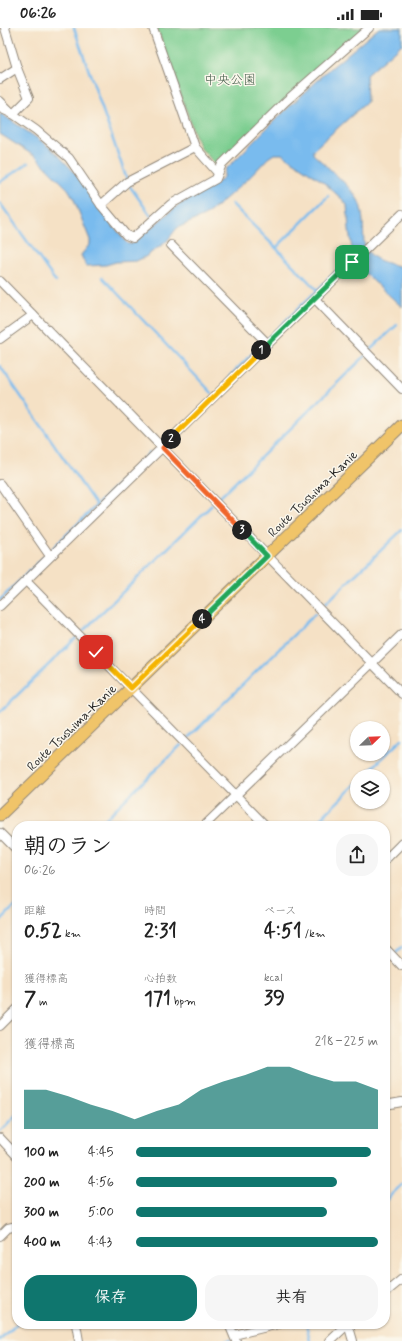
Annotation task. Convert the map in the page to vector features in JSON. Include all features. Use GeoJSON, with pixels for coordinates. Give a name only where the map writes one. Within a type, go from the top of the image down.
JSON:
{"type":"FeatureCollection","features":[{"type":"Feature","properties":{"kind":"main road","name":"Route Tsushima-Kanie"},"geometry":{"type":"LineString","coordinates":[[0,815],[402,425]]}},
{"type":"Feature","properties":{"kind":"street"},"geometry":{"type":"LineString","coordinates":[[5,28],[17,68],[29,98],[13,114]]}},
{"type":"Feature","properties":{"kind":"street"},"geometry":{"type":"LineString","coordinates":[[154,28],[195,147],[218,173]]}},
{"type":"Feature","properties":{"kind":"street"},"geometry":{"type":"LineString","coordinates":[[0,108],[13,114],[36,130],[69,158],[101,205],[126,235],[132,238],[171,204],[216,179],[222,164],[286,101],[369,28]]}},
{"type":"Feature","properties":{"kind":"street"},"geometry":{"type":"LineString","coordinates":[[0,79],[17,68]]}},
{"type":"Feature","properties":{"kind":"street"},"geometry":{"type":"LineString","coordinates":[[0,101],[13,114]]}},
{"type":"Feature","properties":{"kind":"street"},"geometry":{"type":"LineString","coordinates":[[101,205],[127,182],[195,147]]}},
{"type":"Feature","properties":{"kind":"street"},"geometry":{"type":"LineString","coordinates":[[0,606],[26,581],[49,554],[163,448],[402,214]]}},
{"type":"Feature","properties":{"kind":"street"},"geometry":{"type":"LineString","coordinates":[[171,245],[268,344]]}},
{"type":"Feature","properties":{"kind":"street"},"geometry":{"type":"LineString","coordinates":[[0,282],[402,694]]}},
{"type":"Feature","properties":{"kind":"street"},"geometry":{"type":"LineString","coordinates":[[315,299],[402,389]]}},
{"type":"Feature","properties":{"kind":"street"},"geometry":{"type":"LineString","coordinates":[[0,339],[33,315]]}},
{"type":"Feature","properties":{"kind":"street"},"geometry":{"type":"LineString","coordinates":[[0,484],[49,554]]}},
{"type":"Feature","properties":{"kind":"street"},"geometry":{"type":"LineString","coordinates":[[26,581],[261,821]]}},
{"type":"Feature","properties":{"kind":"street"},"geometry":{"type":"LineString","coordinates":[[209,821],[402,634]]}},
{"type":"Feature","properties":{"kind":"street"},"geometry":{"type":"LineString","coordinates":[[0,833],[12,845]]}},
{"type":"Feature","properties":{"kind":"street"},"geometry":{"type":"LineString","coordinates":[[390,855],[402,843]]}},
{"type":"Feature","properties":{"kind":"street"},"geometry":{"type":"LineString","coordinates":[[390,953],[402,966]]}},
{"type":"Feature","properties":{"kind":"street"},"geometry":{"type":"LineString","coordinates":[[0,1026],[12,1014]]}},
{"type":"Feature","properties":{"kind":"street"},"geometry":{"type":"LineString","coordinates":[[390,1104],[402,1102]]}},
{"type":"Feature","properties":{"kind":"street"},"geometry":{"type":"LineString","coordinates":[[0,1138],[12,1151]]}},
{"type":"Feature","properties":{"kind":"street"},"geometry":{"type":"LineString","coordinates":[[0,1236],[8,1228],[12,1227]]}},
{"type":"Feature","properties":{"kind":"street"},"geometry":{"type":"LineString","coordinates":[[390,1289],[402,1279]]}},
{"type":"Feature","properties":{"kind":"street"},"geometry":{"type":"LineString","coordinates":[[77,1329],[79,1341]]}},
{"type":"Feature","properties":{"kind":"street"},"geometry":{"type":"LineString","coordinates":[[235,1338],[263,1329]]}},
{"type":"Feature","properties":{"kind":"street"},"geometry":{"type":"LineString","coordinates":[[330,1341],[343,1329]]}},
{"type":"Feature","properties":{"kind":"street"},"geometry":{"type":"LineString","coordinates":[[349,1329],[353,1341]]}},
{"type":"Feature","properties":{"kind":"green space","name":"中央公園"},"geometry":{"type":"Polygon","coordinates":[[[157,28],[364,28],[219,164],[215,164],[199,146],[157,28]]]}},
{"type":"Feature","properties":{"kind":"water"},"geometry":{"type":"Polygon","coordinates":[[[379,28],[402,28],[402,44],[366,75],[367,102],[313,150],[313,154],[356,196],[361,207],[363,217],[364,243],[366,249],[379,260],[402,267],[402,307],[357,266],[353,255],[347,205],[322,181],[282,154],[274,154],[268,158],[250,177],[216,207],[204,216],[177,228],[166,242],[145,257],[136,261],[86,266],[81,255],[90,244],[90,240],[73,197],[68,189],[36,157],[0,134],[0,113],[44,143],[75,173],[125,241],[128,244],[132,244],[177,206],[216,184],[224,177],[226,169],[273,122],[331,68],[379,28]]]}},
{"type":"Feature","properties":{"kind":"waterway"},"geometry":{"type":"LineString","coordinates":[[74,28],[127,180]]}},
{"type":"Feature","properties":{"kind":"waterway"},"geometry":{"type":"LineString","coordinates":[[0,182],[28,163]]}},
{"type":"Feature","properties":{"kind":"waterway"},"geometry":{"type":"LineString","coordinates":[[129,185],[151,216]]}},
{"type":"Feature","properties":{"kind":"waterway"},"geometry":{"type":"LineString","coordinates":[[276,248],[328,196]]}},
{"type":"Feature","properties":{"kind":"waterway"},"geometry":{"type":"LineString","coordinates":[[0,203],[56,282]]}},
{"type":"Feature","properties":{"kind":"waterway"},"geometry":{"type":"LineString","coordinates":[[232,204],[317,290]]}},
{"type":"Feature","properties":{"kind":"waterway"},"geometry":{"type":"LineString","coordinates":[[267,339],[343,265]]}},
{"type":"Feature","properties":{"kind":"waterway"},"geometry":{"type":"LineString","coordinates":[[102,277],[212,393]]}},
{"type":"Feature","properties":{"kind":"waterway"},"geometry":{"type":"LineString","coordinates":[[370,350],[397,325]]}},
{"type":"Feature","properties":{"kind":"waterway"},"geometry":{"type":"LineString","coordinates":[[228,378],[263,343]]}},
{"type":"Feature","properties":{"kind":"waterway"},"geometry":{"type":"LineString","coordinates":[[218,499],[365,356]]}},
{"type":"Feature","properties":{"kind":"waterway"},"geometry":{"type":"LineString","coordinates":[[0,366],[96,505]]}},
{"type":"Feature","properties":{"kind":"waterway"},"geometry":{"type":"LineString","coordinates":[[0,600],[150,453]]}},
{"type":"Feature","properties":{"kind":"waterway"},"geometry":{"type":"LineString","coordinates":[[83,631],[212,505]]}},
{"type":"Feature","properties":{"kind":"waterway"},"geometry":{"type":"LineString","coordinates":[[325,604],[402,530]]}},
{"type":"Feature","properties":{"kind":"waterway"},"geometry":{"type":"LineString","coordinates":[[187,739],[315,614]]}},
{"type":"Feature","properties":{"kind":"waterway"},"geometry":{"type":"LineString","coordinates":[[0,712],[76,638]]}},
{"type":"Feature","properties":{"kind":"waterway"},"geometry":{"type":"LineString","coordinates":[[371,769],[402,739]]}},
{"type":"Feature","properties":{"kind":"waterway"},"geometry":{"type":"LineString","coordinates":[[103,821],[181,745]]}},
{"type":"Feature","properties":{"kind":"waterway"},"geometry":{"type":"LineString","coordinates":[[318,821],[350,790]]}},
{"type":"Feature","properties":{"kind":"waterway"},"geometry":{"type":"LineString","coordinates":[[0,921],[12,909]]}},
{"type":"Feature","properties":{"kind":"waterway"},"geometry":{"type":"LineString","coordinates":[[396,953],[402,947]]}},
{"type":"Feature","properties":{"kind":"waterway"},"geometry":{"type":"LineString","coordinates":[[0,1131],[12,1119]]}},
{"type":"Feature","properties":{"kind":"waterway"},"geometry":{"type":"LineString","coordinates":[[390,1196],[402,1184]]}},
{"type":"Feature","properties":{"kind":"waterway"},"geometry":{"type":"LineString","coordinates":[[0,1340],[12,1329]]}},
{"type":"Feature","properties":{"kind":"waterway"},"geometry":{"type":"LineString","coordinates":[[307,1329],[310,1341]]}},
{"type":"Feature","properties":{"kind":"waterway"},"geometry":{"type":"LineString","coordinates":[[226,1341],[230,1340]]}},
{"type":"Feature","properties":{"kind":"route"},"geometry":{"type":"LineString","coordinates":[[96,652],[131,688],[267,556],[163,448],[352,262]]}}]}
